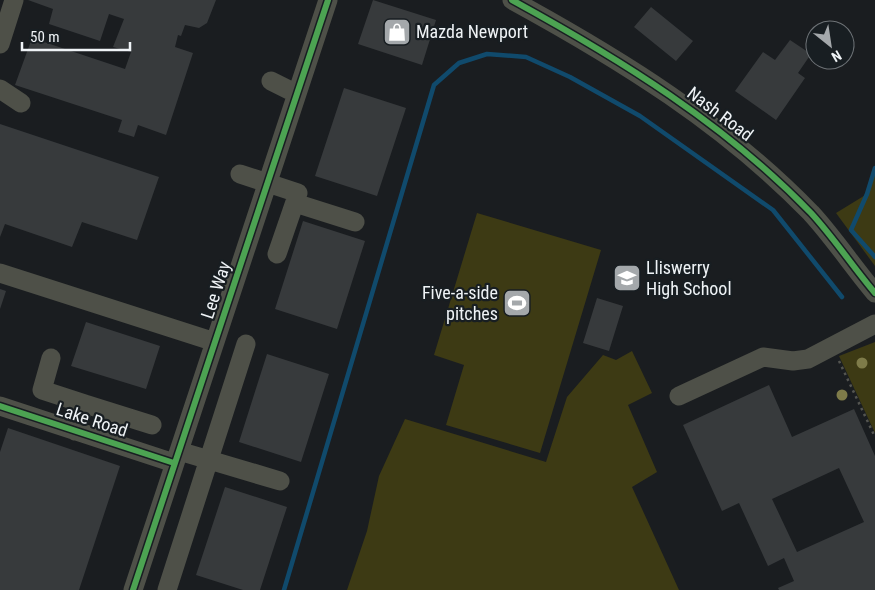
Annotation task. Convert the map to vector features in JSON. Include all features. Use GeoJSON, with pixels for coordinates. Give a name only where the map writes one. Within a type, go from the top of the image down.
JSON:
{"type":"FeatureCollection","features":[{"type":"Feature","properties":{"kind":"street"},"geometry":{"type":"LineString","coordinates":[[0,44],[14,0]]}},
{"type":"Feature","properties":{"kind":"street","name":"Lee Way"},"geometry":{"type":"LineString","coordinates":[[133,590],[328,0]]}},
{"type":"Feature","properties":{"kind":"street","name":"Nash Road"},"geometry":{"type":"LineString","coordinates":[[512,0],[574,34],[713,126],[762,165],[811,213],[875,293]]}},
{"type":"Feature","properties":{"kind":"street"},"geometry":{"type":"LineString","coordinates":[[271,82],[297,94]]}},
{"type":"Feature","properties":{"kind":"street"},"geometry":{"type":"LineString","coordinates":[[0,89],[21,103]]}},
{"type":"Feature","properties":{"kind":"street"},"geometry":{"type":"LineString","coordinates":[[240,174],[298,193],[277,254]]}},
{"type":"Feature","properties":{"kind":"street"},"geometry":{"type":"LineString","coordinates":[[295,203],[355,222]]}},
{"type":"Feature","properties":{"kind":"street","name":"Lee Way"},"geometry":{"type":"LineString","coordinates":[[0,273],[215,342]]}},
{"type":"Feature","properties":{"kind":"street"},"geometry":{"type":"LineString","coordinates":[[679,396],[763,357],[793,362],[808,358],[875,324]]}},
{"type":"Feature","properties":{"kind":"street"},"geometry":{"type":"LineString","coordinates":[[167,590],[246,344]]}},
{"type":"Feature","properties":{"kind":"street"},"geometry":{"type":"LineString","coordinates":[[51,358],[42,390],[152,425]]}},
{"type":"Feature","properties":{"kind":"street"},"geometry":{"type":"LineString","coordinates":[[75,431],[85,404]]}},
{"type":"Feature","properties":{"kind":"street","name":"Lake Road"},"geometry":{"type":"LineString","coordinates":[[0,406],[75,431],[177,457],[210,460],[280,481]]}},
{"type":"Feature","properties":{"kind":"path"},"geometry":{"type":"LineString","coordinates":[[836,355],[875,437]]}},
{"type":"Feature","properties":{"kind":"shaded area"},"geometry":{"type":"Polygon","coordinates":[[[875,168],[875,266],[836,213],[867,194],[875,168]]]}},
{"type":"Feature","properties":{"kind":"shaded area","name":"Five-a-side pitches"},"geometry":{"type":"Polygon","coordinates":[[[477,213],[601,250],[540,453],[446,425],[464,365],[434,355],[477,213]]]}},
{"type":"Feature","properties":{"kind":"shaded area"},"geometry":{"type":"Polygon","coordinates":[[[875,342],[875,433],[839,356],[875,342]]]}},
{"type":"Feature","properties":{"kind":"shaded area"},"geometry":{"type":"Polygon","coordinates":[[[632,351],[652,393],[628,405],[657,472],[632,487],[679,590],[347,590],[367,531],[379,476],[405,419],[546,462],[567,397],[603,355],[616,360],[632,351]]]}},
{"type":"Feature","properties":{"kind":"building"},"geometry":{"type":"Polygon","coordinates":[[[28,0],[216,0],[207,23],[199,28],[185,25],[181,36],[178,35],[175,47],[193,53],[166,135],[138,125],[134,137],[118,132],[122,120],[15,85],[32,38],[125,69],[131,52],[113,47],[124,19],[109,14],[100,41],[49,24],[53,9],[28,0]]]}},
{"type":"Feature","properties":{"kind":"building"},"geometry":{"type":"Polygon","coordinates":[[[373,0],[436,20],[422,65],[358,44],[373,0]]]}},
{"type":"Feature","properties":{"kind":"building"},"geometry":{"type":"Polygon","coordinates":[[[651,7],[693,41],[676,61],[634,27],[651,7]]]}},
{"type":"Feature","properties":{"kind":"building"},"geometry":{"type":"Polygon","coordinates":[[[790,40],[805,50],[805,63],[798,73],[805,78],[776,120],[735,91],[763,52],[775,60],[790,40]]]}},
{"type":"Feature","properties":{"kind":"building"},"geometry":{"type":"Polygon","coordinates":[[[344,88],[406,108],[377,196],[315,176],[344,88]]]}},
{"type":"Feature","properties":{"kind":"building"},"geometry":{"type":"Polygon","coordinates":[[[0,124],[159,177],[137,240],[82,222],[72,247],[5,224],[0,237],[0,124]]]}},
{"type":"Feature","properties":{"kind":"building"},"geometry":{"type":"Polygon","coordinates":[[[303,221],[365,241],[337,329],[275,309],[303,221]]]}},
{"type":"Feature","properties":{"kind":"building"},"geometry":{"type":"Polygon","coordinates":[[[0,289],[6,291],[0,309],[0,289]]]}},
{"type":"Feature","properties":{"kind":"building"},"geometry":{"type":"Polygon","coordinates":[[[597,298],[623,306],[609,351],[583,343],[597,298]]]}},
{"type":"Feature","properties":{"kind":"building"},"geometry":{"type":"Polygon","coordinates":[[[86,322],[160,346],[146,389],[71,366],[86,322]]]}},
{"type":"Feature","properties":{"kind":"building"},"geometry":{"type":"Polygon","coordinates":[[[267,354],[329,374],[301,462],[239,442],[267,354]]]}},
{"type":"Feature","properties":{"kind":"building"},"geometry":{"type":"Polygon","coordinates":[[[769,385],[792,437],[854,409],[875,456],[875,590],[779,590],[778,588],[794,581],[784,558],[768,566],[739,503],[722,511],[683,425],[769,385]],[[839,468],[772,499],[797,552],[864,522],[839,468]]]}},
{"type":"Feature","properties":{"kind":"building"},"geometry":{"type":"Polygon","coordinates":[[[8,428],[120,466],[79,590],[0,590],[0,452],[8,428]]]}},
{"type":"Feature","properties":{"kind":"building"},"geometry":{"type":"Polygon","coordinates":[[[225,487],[287,507],[260,590],[243,590],[196,575],[225,487]]]}},
{"type":"Feature","properties":{"kind":"waterway"},"geometry":{"type":"LineString","coordinates":[[284,590],[434,85],[459,63],[487,54],[526,57],[570,77],[640,116],[773,210],[842,297]]}},
{"type":"Feature","properties":{"kind":"waterway"},"geometry":{"type":"LineString","coordinates":[[875,168],[867,194],[851,230],[875,257]]}},
{"type":"Feature","properties":{"kind":"cycle path"},"geometry":{"type":"LineString","coordinates":[[133,590],[328,0]]}},
{"type":"Feature","properties":{"kind":"cycle path"},"geometry":{"type":"LineString","coordinates":[[512,0],[592,46],[670,95],[743,150],[811,213],[875,293]]}},
{"type":"Feature","properties":{"kind":"cycle path"},"geometry":{"type":"LineString","coordinates":[[0,406],[174,463]]}},
{"type":"Feature","properties":{"kind":"place","name":"Mazda Newport"},"geometry":{"type":"Point","coordinates":[397,32]}},
{"type":"Feature","properties":{"kind":"place","name":"Lliswerry High School"},"geometry":{"type":"Point","coordinates":[627,278]}},
{"type":"Feature","properties":{"kind":"place","name":"Five-a-side pitches"},"geometry":{"type":"Point","coordinates":[517,303]}}]}
